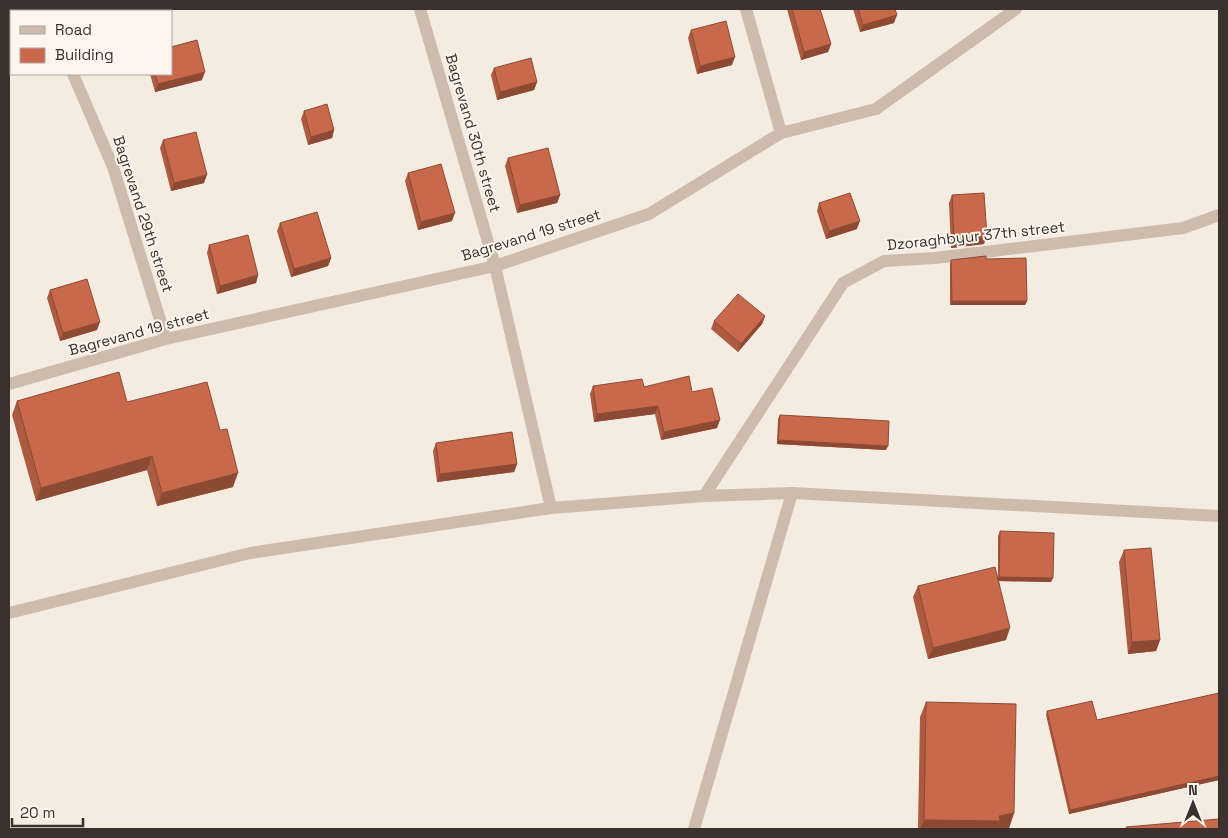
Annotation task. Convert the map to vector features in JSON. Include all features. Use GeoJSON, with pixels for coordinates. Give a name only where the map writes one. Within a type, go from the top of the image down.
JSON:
{"type":"FeatureCollection","features":[{"type":"Feature","properties":{"kind":"street","name":"Bagrevand 30th street"},"geometry":{"type":"LineString","coordinates":[[420,9],[495,266],[551,508]]}},
{"type":"Feature","properties":{"kind":"street"},"geometry":{"type":"LineString","coordinates":[[746,9],[782,133]]}},
{"type":"Feature","properties":{"kind":"street","name":"Bagrevand 19 street"},"geometry":{"type":"LineString","coordinates":[[9,384],[166,339],[495,266],[649,214],[782,133],[876,109],[1016,9]]}},
{"type":"Feature","properties":{"kind":"street","name":"Bagrevand 29th street"},"geometry":{"type":"LineString","coordinates":[[73,75],[113,167],[166,339]]}},
{"type":"Feature","properties":{"kind":"street","name":"Dzoraghbyur 37th street"},"geometry":{"type":"LineString","coordinates":[[704,496],[843,283],[884,261],[935,258],[1183,228],[1219,215]]}},
{"type":"Feature","properties":{"kind":"street"},"geometry":{"type":"LineString","coordinates":[[694,829],[792,493]]}},
{"type":"Feature","properties":{"kind":"street"},"geometry":{"type":"LineString","coordinates":[[9,613],[250,553],[551,508],[704,496],[792,493],[1219,516]]}},
{"type":"Feature","properties":{"kind":"building"},"geometry":{"type":"Polygon","coordinates":[[[792,9],[820,9],[831,44],[804,52],[792,9]]]}},
{"type":"Feature","properties":{"kind":"building"},"geometry":{"type":"Polygon","coordinates":[[[858,9],[895,9],[897,15],[863,25],[858,9]]]}},
{"type":"Feature","properties":{"kind":"building"},"geometry":{"type":"Polygon","coordinates":[[[726,21],[735,57],[700,66],[691,30],[726,21]]]}},
{"type":"Feature","properties":{"kind":"building"},"geometry":{"type":"Polygon","coordinates":[[[197,40],[205,72],[158,84],[155,75],[172,75],[172,47],[197,40]]]}},
{"type":"Feature","properties":{"kind":"building"},"geometry":{"type":"Polygon","coordinates":[[[531,58],[537,82],[500,92],[494,68],[531,58]]]}},
{"type":"Feature","properties":{"kind":"building"},"geometry":{"type":"Polygon","coordinates":[[[327,104],[334,130],[311,137],[304,111],[327,104]]]}},
{"type":"Feature","properties":{"kind":"building"},"geometry":{"type":"Polygon","coordinates":[[[196,132],[207,175],[174,183],[163,140],[196,132]]]}},
{"type":"Feature","properties":{"kind":"building"},"geometry":{"type":"Polygon","coordinates":[[[548,148],[560,195],[520,205],[508,158],[548,148]]]}},
{"type":"Feature","properties":{"kind":"building"},"geometry":{"type":"Polygon","coordinates":[[[441,164],[455,213],[421,222],[408,173],[441,164]]]}},
{"type":"Feature","properties":{"kind":"building"},"geometry":{"type":"Polygon","coordinates":[[[850,193],[860,221],[829,231],[819,203],[850,193]]]}},
{"type":"Feature","properties":{"kind":"building"},"geometry":{"type":"Polygon","coordinates":[[[984,193],[987,236],[954,240],[952,195],[984,193]]]}},
{"type":"Feature","properties":{"kind":"building"},"geometry":{"type":"Polygon","coordinates":[[[317,212],[331,258],[294,269],[280,223],[317,212]]]}},
{"type":"Feature","properties":{"kind":"building"},"geometry":{"type":"Polygon","coordinates":[[[248,235],[258,275],[220,286],[209,245],[248,235]]]}},
{"type":"Feature","properties":{"kind":"building"},"geometry":{"type":"Polygon","coordinates":[[[986,256],[986,259],[1026,258],[1027,301],[952,301],[951,260],[986,256]]]}},
{"type":"Feature","properties":{"kind":"building"},"geometry":{"type":"Polygon","coordinates":[[[87,279],[100,322],[63,333],[50,290],[87,279]]]}},
{"type":"Feature","properties":{"kind":"building"},"geometry":{"type":"Polygon","coordinates":[[[738,294],[765,316],[741,344],[714,321],[738,294]]]}},
{"type":"Feature","properties":{"kind":"building"},"geometry":{"type":"Polygon","coordinates":[[[119,372],[127,402],[207,382],[220,430],[227,429],[238,473],[162,493],[152,456],[41,488],[17,401],[119,372]]]}},
{"type":"Feature","properties":{"kind":"building"},"geometry":{"type":"Polygon","coordinates":[[[689,376],[692,392],[712,388],[720,420],[664,432],[658,406],[597,414],[593,386],[642,379],[644,387],[689,376]]]}},
{"type":"Feature","properties":{"kind":"building"},"geometry":{"type":"Polygon","coordinates":[[[780,415],[889,421],[888,446],[778,440],[780,415]]]}},
{"type":"Feature","properties":{"kind":"building"},"geometry":{"type":"Polygon","coordinates":[[[512,432],[517,464],[440,474],[436,443],[512,432]]]}},
{"type":"Feature","properties":{"kind":"building"},"geometry":{"type":"Polygon","coordinates":[[[1000,531],[1054,533],[1053,578],[999,577],[1000,531]]]}},
{"type":"Feature","properties":{"kind":"building"},"geometry":{"type":"Polygon","coordinates":[[[1151,548],[1160,640],[1132,642],[1124,550],[1151,548]]]}},
{"type":"Feature","properties":{"kind":"building"},"geometry":{"type":"Polygon","coordinates":[[[995,567],[1010,628],[933,648],[918,586],[995,567]]]}},
{"type":"Feature","properties":{"kind":"building"},"geometry":{"type":"Polygon","coordinates":[[[1219,693],[1219,776],[1070,810],[1047,711],[1092,701],[1097,720],[1219,693]]]}},
{"type":"Feature","properties":{"kind":"building"},"geometry":{"type":"Polygon","coordinates":[[[926,702],[1016,704],[1014,813],[999,816],[1000,821],[924,820],[926,702]]]}},
{"type":"Feature","properties":{"kind":"building"},"geometry":{"type":"Polygon","coordinates":[[[1219,819],[1219,829],[1127,829],[1126,827],[1219,819]]]}}]}
